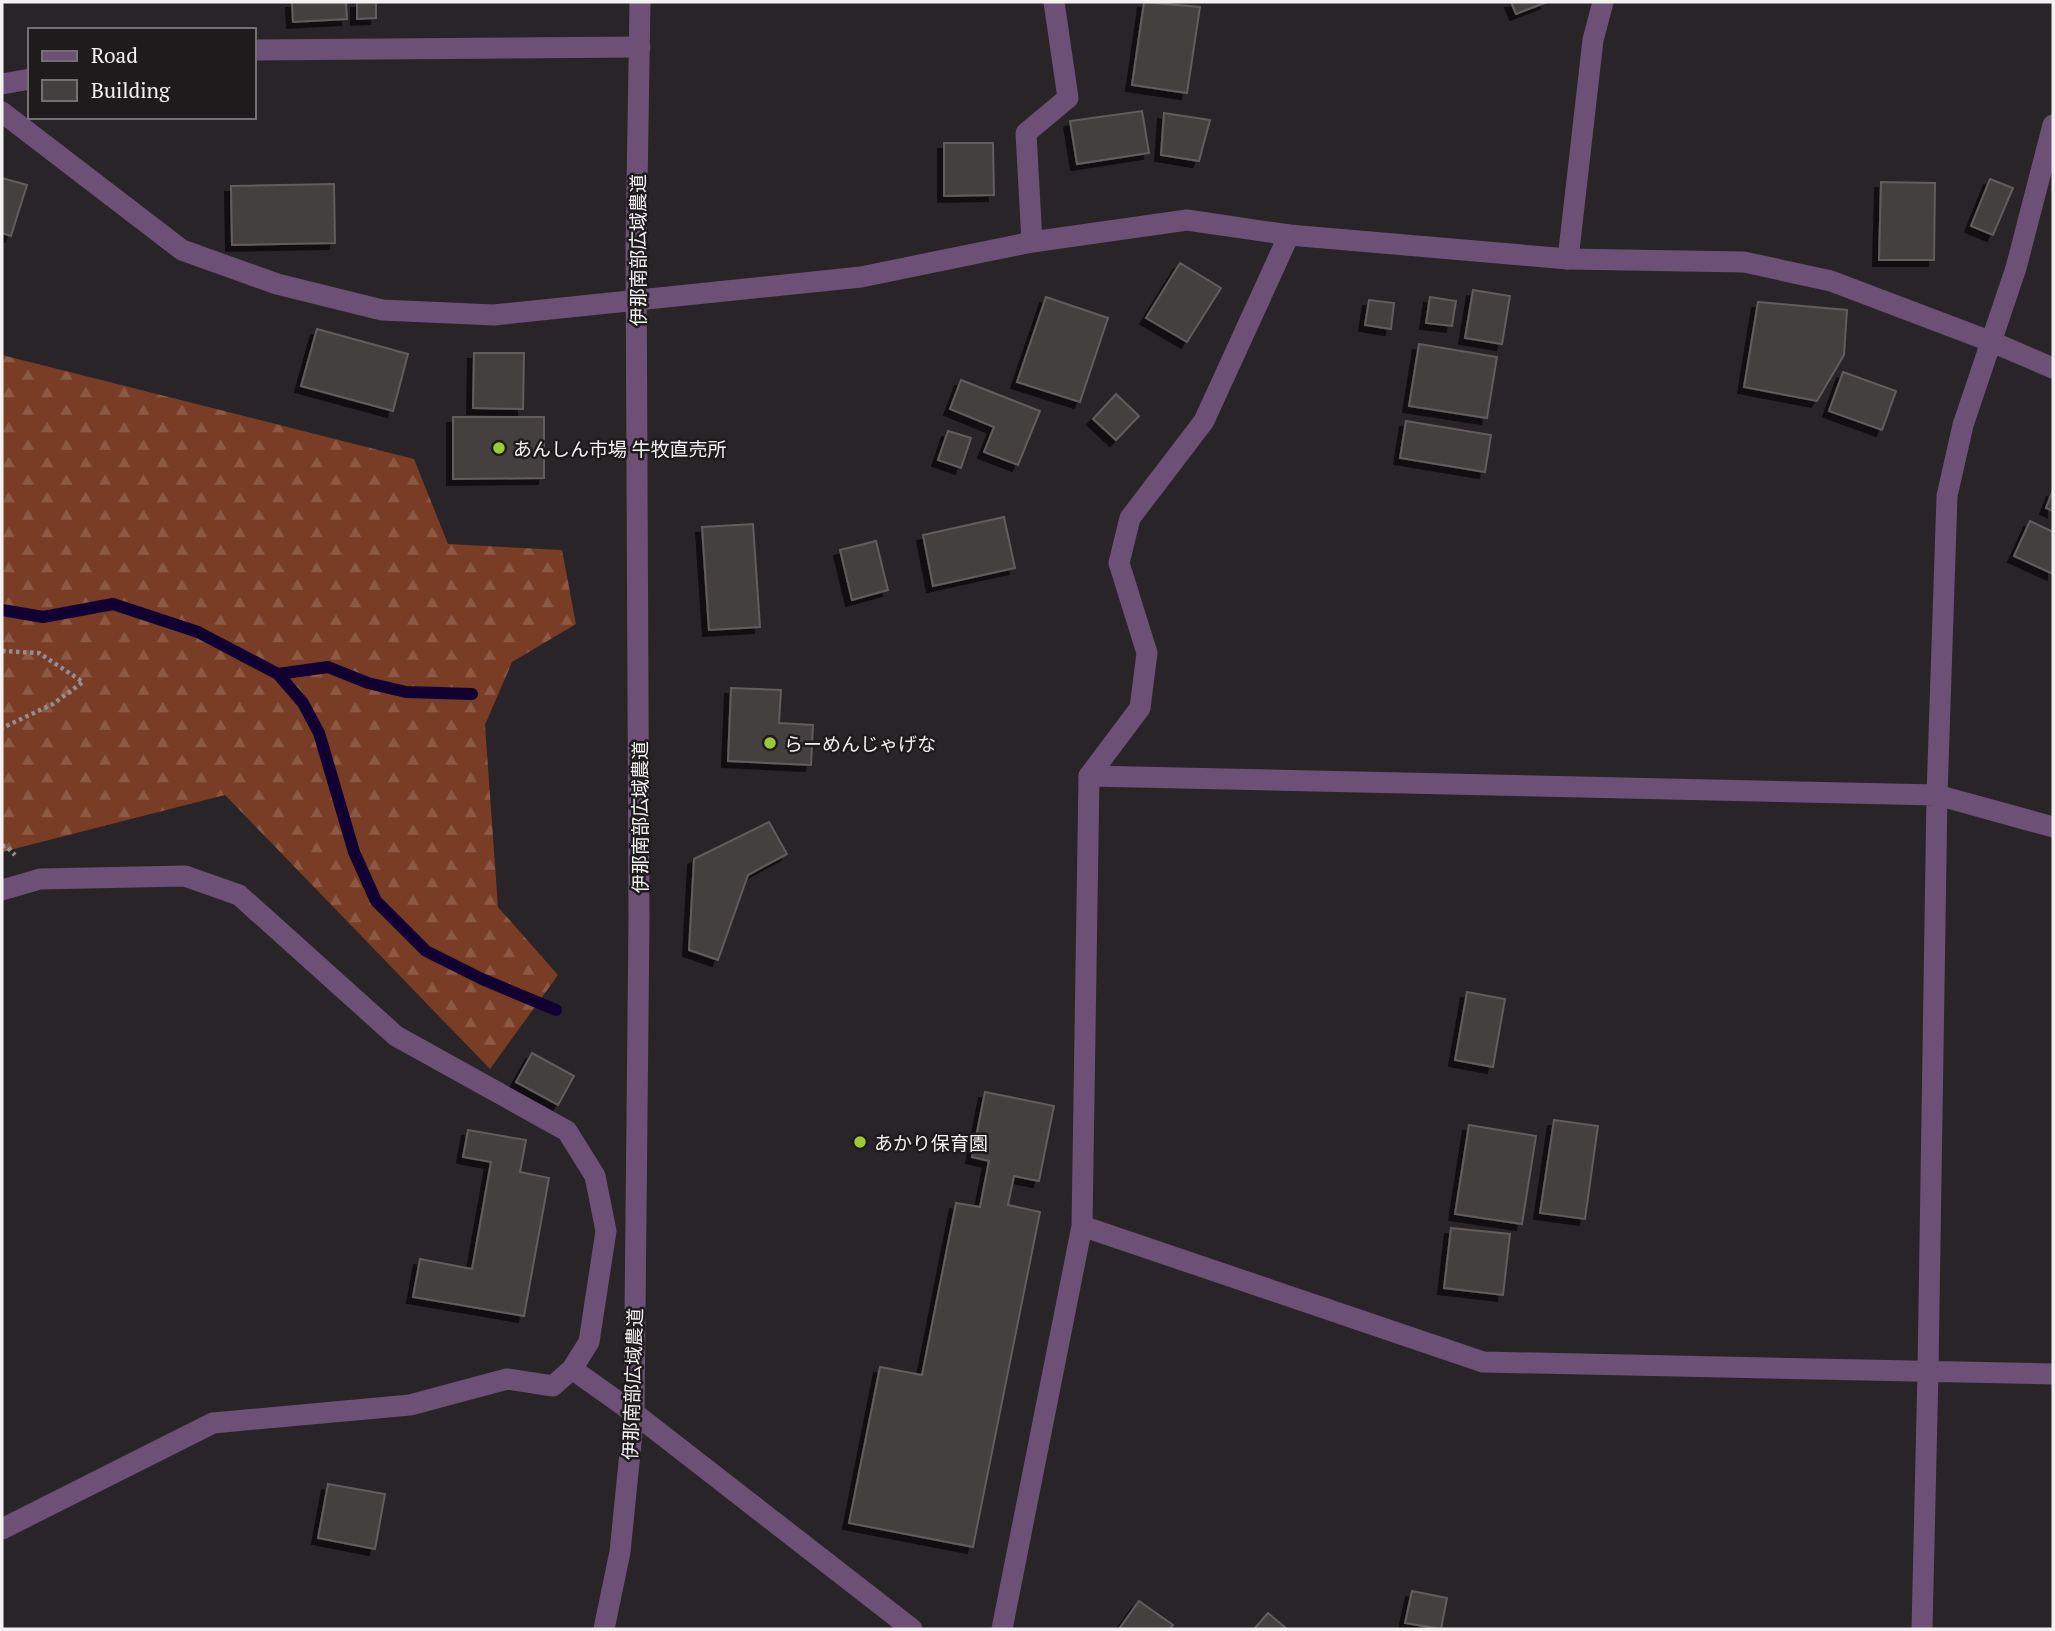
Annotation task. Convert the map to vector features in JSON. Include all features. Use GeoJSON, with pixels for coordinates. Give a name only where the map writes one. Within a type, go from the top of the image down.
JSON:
{"type":"FeatureCollection","features":[{"type":"Feature","properties":{"kind":"street","name":"伊那南部広域農道"},"geometry":{"type":"LineString","coordinates":[[604,1629],[620,1552],[634,1413],[639,919],[637,299],[640,2]]}},
{"type":"Feature","properties":{"kind":"street"},"geometry":{"type":"LineString","coordinates":[[1032,242],[1026,133],[1068,98],[1054,2]]}},
{"type":"Feature","properties":{"kind":"street"},"geometry":{"type":"LineString","coordinates":[[1567,259],[1593,40],[1602,2]]}},
{"type":"Feature","properties":{"kind":"street"},"geometry":{"type":"LineString","coordinates":[[256,50],[640,47]]}},
{"type":"Feature","properties":{"kind":"street"},"geometry":{"type":"LineString","coordinates":[[2,85],[28,79]]}},
{"type":"Feature","properties":{"kind":"street"},"geometry":{"type":"LineString","coordinates":[[2,112],[183,250],[277,285],[382,310],[494,315],[679,297],[861,276],[1032,242],[1186,220],[1289,236],[1567,259],[1744,262],[1831,281],[2053,368]]}},
{"type":"Feature","properties":{"kind":"street"},"geometry":{"type":"LineString","coordinates":[[1922,1629],[1937,795],[1947,496],[1962,425],[2017,268],[2053,125]]}},
{"type":"Feature","properties":{"kind":"street"},"geometry":{"type":"LineString","coordinates":[[1002,1629],[1082,1226],[1088,776],[1140,708],[1147,653],[1119,563],[1130,519],[1203,421],[1289,236]]}},
{"type":"Feature","properties":{"kind":"street"},"geometry":{"type":"LineString","coordinates":[[1088,776],[1937,795],[2053,827]]}},
{"type":"Feature","properties":{"kind":"street"},"geometry":{"type":"LineString","coordinates":[[2,890],[40,880],[185,876],[239,895],[396,1036],[567,1131],[595,1177],[606,1231],[589,1342],[572,1369],[553,1386],[507,1380],[410,1405],[213,1423],[2,1528]]}},
{"type":"Feature","properties":{"kind":"street"},"geometry":{"type":"LineString","coordinates":[[1082,1226],[1483,1362],[2053,1374]]}},
{"type":"Feature","properties":{"kind":"street"},"geometry":{"type":"LineString","coordinates":[[572,1369],[634,1413],[912,1629]]}},
{"type":"Feature","properties":{"kind":"path"},"geometry":{"type":"LineString","coordinates":[[2,651],[39,653],[83,682],[53,704],[2,728]]}},
{"type":"Feature","properties":{"kind":"green space"},"geometry":{"type":"Polygon","coordinates":[[[2,355],[414,459],[448,544],[562,550],[576,624],[512,662],[485,725],[498,907],[558,975],[490,1069],[225,795],[2,852],[2,355]]]}},
{"type":"Feature","properties":{"kind":"building"},"geometry":{"type":"Polygon","coordinates":[[[292,2],[346,2],[347,19],[293,22],[292,2]]]}},
{"type":"Feature","properties":{"kind":"building"},"geometry":{"type":"Polygon","coordinates":[[[357,2],[376,2],[376,18],[357,19],[357,2]]]}},
{"type":"Feature","properties":{"kind":"building"},"geometry":{"type":"Polygon","coordinates":[[[1144,2],[1200,7],[1187,93],[1132,85],[1144,2]]]}},
{"type":"Feature","properties":{"kind":"building"},"geometry":{"type":"Polygon","coordinates":[[[1511,2],[1547,2],[1516,14],[1511,2]]]}},
{"type":"Feature","properties":{"kind":"building"},"geometry":{"type":"Polygon","coordinates":[[[1142,111],[1149,153],[1077,164],[1070,121],[1142,111]]]}},
{"type":"Feature","properties":{"kind":"building"},"geometry":{"type":"Polygon","coordinates":[[[1164,113],[1210,120],[1199,161],[1161,155],[1164,113]]]}},
{"type":"Feature","properties":{"kind":"building"},"geometry":{"type":"Polygon","coordinates":[[[944,143],[993,143],[994,195],[944,196],[944,143]]]}},
{"type":"Feature","properties":{"kind":"building"},"geometry":{"type":"Polygon","coordinates":[[[2,178],[27,185],[11,236],[2,233],[2,178]]]}},
{"type":"Feature","properties":{"kind":"building"},"geometry":{"type":"Polygon","coordinates":[[[1990,179],[2013,188],[1993,235],[1971,226],[1990,179]]]}},
{"type":"Feature","properties":{"kind":"building"},"geometry":{"type":"Polygon","coordinates":[[[1881,182],[1935,183],[1934,260],[1879,260],[1881,182]]]}},
{"type":"Feature","properties":{"kind":"building"},"geometry":{"type":"Polygon","coordinates":[[[334,184],[335,243],[232,245],[231,186],[334,184]]]}},
{"type":"Feature","properties":{"kind":"building"},"geometry":{"type":"Polygon","coordinates":[[[1180,263],[1221,288],[1187,342],[1146,318],[1180,263]]]}},
{"type":"Feature","properties":{"kind":"building"},"geometry":{"type":"Polygon","coordinates":[[[1473,290],[1510,296],[1502,344],[1465,338],[1473,290]]]}},
{"type":"Feature","properties":{"kind":"building"},"geometry":{"type":"Polygon","coordinates":[[[1046,297],[1108,318],[1080,402],[1017,382],[1046,297]]]}},
{"type":"Feature","properties":{"kind":"building"},"geometry":{"type":"Polygon","coordinates":[[[1430,297],[1456,301],[1452,326],[1426,323],[1430,297]]]}},
{"type":"Feature","properties":{"kind":"building"},"geometry":{"type":"Polygon","coordinates":[[[1369,300],[1394,303],[1391,329],[1365,325],[1369,300]]]}},
{"type":"Feature","properties":{"kind":"building"},"geometry":{"type":"Polygon","coordinates":[[[1758,302],[1847,310],[1844,355],[1817,401],[1744,387],[1758,302]]]}},
{"type":"Feature","properties":{"kind":"building"},"geometry":{"type":"Polygon","coordinates":[[[317,329],[408,354],[393,411],[301,386],[317,329]]]}},
{"type":"Feature","properties":{"kind":"building"},"geometry":{"type":"Polygon","coordinates":[[[1419,344],[1497,357],[1487,418],[1409,406],[1419,344]]]}},
{"type":"Feature","properties":{"kind":"building"},"geometry":{"type":"Polygon","coordinates":[[[474,353],[524,353],[523,409],[473,408],[474,353]]]}},
{"type":"Feature","properties":{"kind":"building"},"geometry":{"type":"Polygon","coordinates":[[[1843,372],[1896,391],[1882,430],[1829,411],[1843,372]]]}},
{"type":"Feature","properties":{"kind":"building"},"geometry":{"type":"Polygon","coordinates":[[[961,380],[1040,411],[1018,465],[984,452],[994,427],[950,409],[961,380]]]}},
{"type":"Feature","properties":{"kind":"building"},"geometry":{"type":"Polygon","coordinates":[[[1116,394],[1139,416],[1116,440],[1093,419],[1116,394]]]}},
{"type":"Feature","properties":{"kind":"building","name":"あんしん市場 牛牧直売所"},"geometry":{"type":"Polygon","coordinates":[[[453,417],[544,417],[544,478],[453,479],[453,417]]]}},
{"type":"Feature","properties":{"kind":"building"},"geometry":{"type":"Polygon","coordinates":[[[1406,421],[1491,435],[1485,472],[1400,458],[1406,421]]]}},
{"type":"Feature","properties":{"kind":"building"},"geometry":{"type":"Polygon","coordinates":[[[948,431],[971,438],[961,468],[938,460],[948,431]]]}},
{"type":"Feature","properties":{"kind":"building"},"geometry":{"type":"Polygon","coordinates":[[[2053,490],[2053,511],[2046,508],[2053,490]]]}},
{"type":"Feature","properties":{"kind":"building"},"geometry":{"type":"Polygon","coordinates":[[[1004,517],[1015,568],[933,586],[923,535],[1004,517]]]}},
{"type":"Feature","properties":{"kind":"building"},"geometry":{"type":"Polygon","coordinates":[[[2030,521],[2053,532],[2053,574],[2014,556],[2030,521]]]}},
{"type":"Feature","properties":{"kind":"building"},"geometry":{"type":"Polygon","coordinates":[[[753,524],[760,627],[709,630],[702,527],[753,524]]]}},
{"type":"Feature","properties":{"kind":"building"},"geometry":{"type":"Polygon","coordinates":[[[876,541],[888,590],[852,600],[840,550],[876,541]]]}},
{"type":"Feature","properties":{"kind":"building","name":"らーめんじゃげな"},"geometry":{"type":"Polygon","coordinates":[[[731,688],[781,690],[779,723],[813,725],[811,765],[728,761],[731,688]]]}},
{"type":"Feature","properties":{"kind":"building"},"geometry":{"type":"Polygon","coordinates":[[[769,822],[787,854],[748,875],[718,960],[689,950],[694,859],[769,822]]]}},
{"type":"Feature","properties":{"kind":"building"},"geometry":{"type":"Polygon","coordinates":[[[1467,992],[1505,999],[1493,1067],[1455,1060],[1467,992]]]}},
{"type":"Feature","properties":{"kind":"building"},"geometry":{"type":"Polygon","coordinates":[[[532,1053],[574,1076],[558,1105],[516,1082],[532,1053]]]}},
{"type":"Feature","properties":{"kind":"building"},"geometry":{"type":"Polygon","coordinates":[[[985,1092],[1054,1106],[1039,1181],[1014,1176],[1008,1205],[1040,1212],[973,1547],[849,1523],[880,1367],[922,1375],[956,1203],[980,1207],[989,1161],[972,1157],[985,1092]]]}},
{"type":"Feature","properties":{"kind":"building"},"geometry":{"type":"Polygon","coordinates":[[[1554,1120],[1598,1126],[1585,1219],[1540,1213],[1554,1120]]]}},
{"type":"Feature","properties":{"kind":"building"},"geometry":{"type":"Polygon","coordinates":[[[1469,1125],[1536,1136],[1522,1224],[1455,1214],[1469,1125]]]}},
{"type":"Feature","properties":{"kind":"building"},"geometry":{"type":"Polygon","coordinates":[[[468,1130],[526,1140],[520,1172],[549,1178],[524,1316],[413,1297],[420,1259],[472,1269],[491,1162],[463,1157],[468,1130]]]}},
{"type":"Feature","properties":{"kind":"building"},"geometry":{"type":"Polygon","coordinates":[[[1451,1228],[1510,1234],[1503,1295],[1444,1288],[1451,1228]]]}},
{"type":"Feature","properties":{"kind":"building"},"geometry":{"type":"Polygon","coordinates":[[[328,1484],[385,1494],[375,1549],[318,1538],[328,1484]]]}},
{"type":"Feature","properties":{"kind":"building"},"geometry":{"type":"Polygon","coordinates":[[[1412,1591],[1447,1598],[1441,1629],[1405,1623],[1412,1591]]]}},
{"type":"Feature","properties":{"kind":"building"},"geometry":{"type":"Polygon","coordinates":[[[1139,1601],[1173,1625],[1170,1629],[1119,1629],[1139,1601]]]}},
{"type":"Feature","properties":{"kind":"building"},"geometry":{"type":"Polygon","coordinates":[[[1268,1613],[1287,1629],[1254,1629],[1268,1613]]]}},
{"type":"Feature","properties":{"kind":"waterway"},"geometry":{"type":"LineString","coordinates":[[2,610],[43,617],[113,604],[198,632],[278,674],[303,703],[319,733],[354,852],[376,901],[426,951],[482,979],[556,1010]]}},
{"type":"Feature","properties":{"kind":"waterway"},"geometry":{"type":"LineString","coordinates":[[278,674],[328,667],[368,683],[406,692],[472,694]]}},
{"type":"Feature","properties":{"kind":"place","name":"あんしん市場 牛牧直売所"},"geometry":{"type":"Point","coordinates":[499,448]}},
{"type":"Feature","properties":{"kind":"place","name":"らーめんじゃげな"},"geometry":{"type":"Point","coordinates":[770,743]}},
{"type":"Feature","properties":{"kind":"place","name":"あかり保育園"},"geometry":{"type":"Point","coordinates":[860,1142]}}]}
